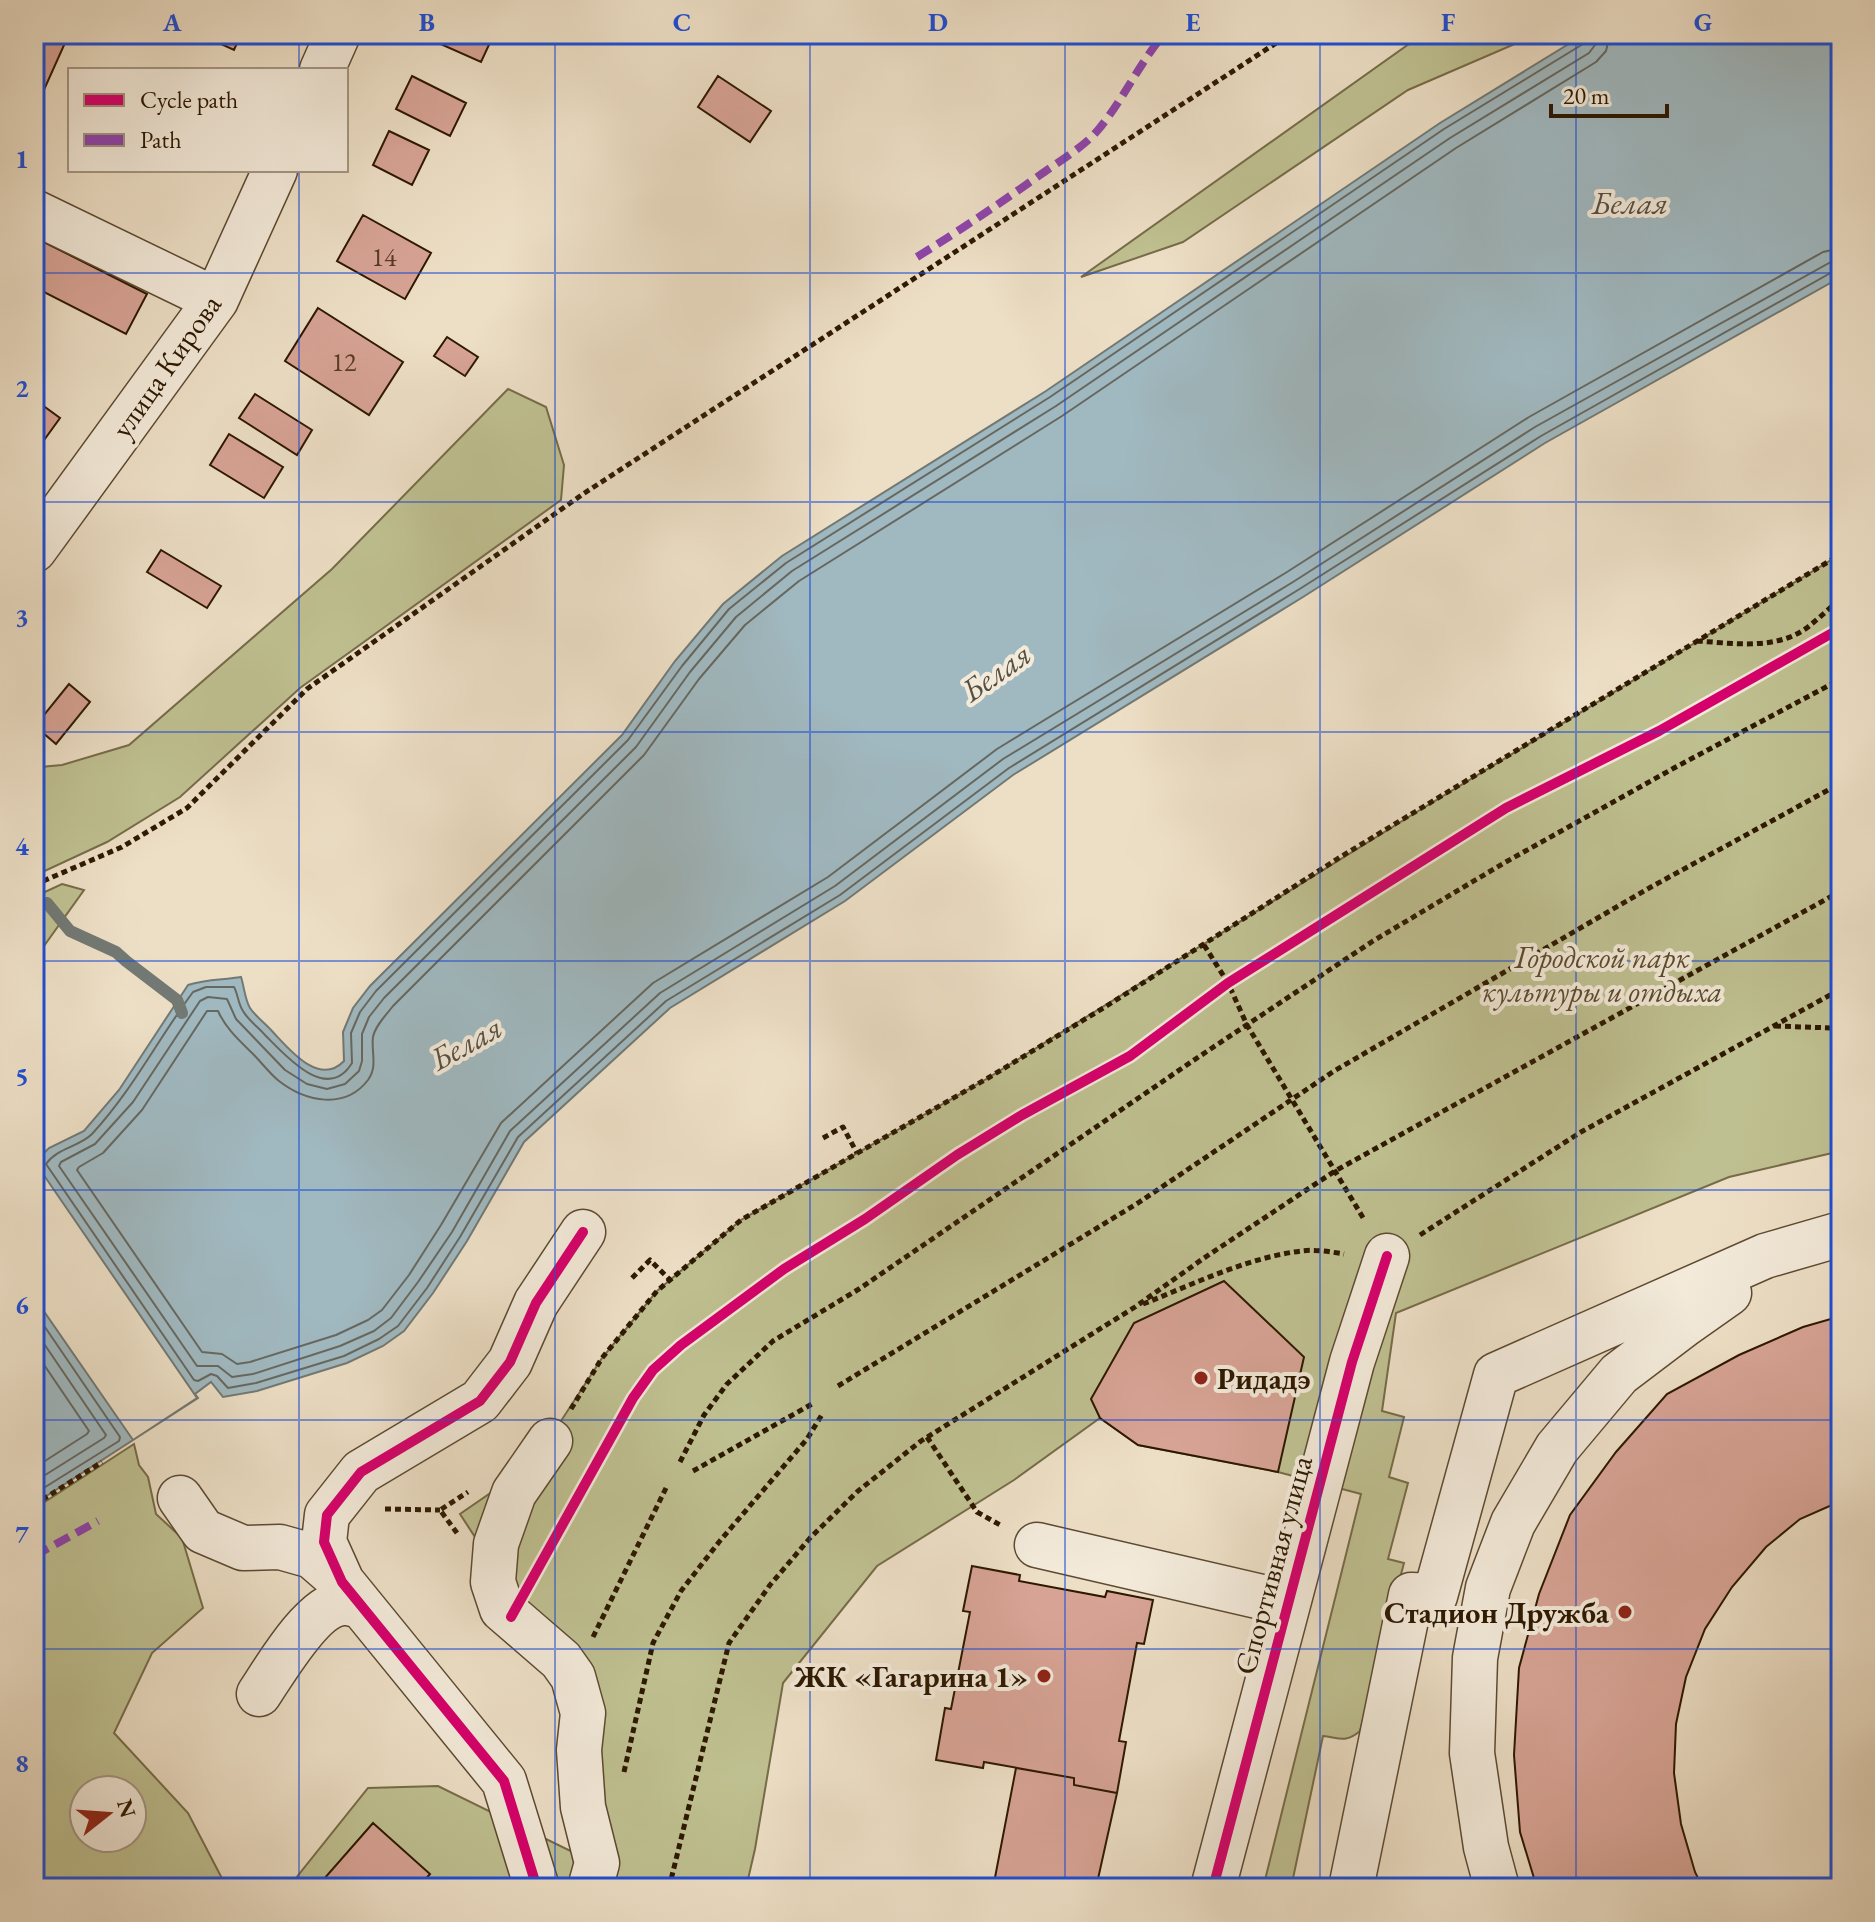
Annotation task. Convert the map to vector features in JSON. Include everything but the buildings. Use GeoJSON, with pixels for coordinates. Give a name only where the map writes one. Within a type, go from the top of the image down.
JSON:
{"type":"FeatureCollection","features":[{"type":"Feature","properties":{"kind":"street"},"geometry":{"type":"LineString","coordinates":[[323,68],[338,34]]}},
{"type":"Feature","properties":{"kind":"street","name":"улица Кирова"},"geometry":{"type":"LineString","coordinates":[[34,550],[216,300],[274,172]]}},
{"type":"Feature","properties":{"kind":"street"},"geometry":{"type":"LineString","coordinates":[[34,212],[216,300]]}},
{"type":"Feature","properties":{"kind":"street"},"geometry":{"type":"LineString","coordinates":[[352,1594],[324,1542],[327,1515],[361,1472],[480,1401],[510,1362],[536,1303],[583,1232]]}},
{"type":"Feature","properties":{"kind":"street"},"geometry":{"type":"LineString","coordinates":[[1351,1888],[1411,1595],[1435,1596],[1496,1375],[1765,1256],[1835,1236]]}},
{"type":"Feature","properties":{"kind":"street"},"geometry":{"type":"LineString","coordinates":[[1497,1888],[1486,1847],[1472,1753],[1475,1658],[1488,1588],[1513,1523],[1557,1448],[1619,1374],[1744,1283],[1835,1236]]}},
{"type":"Feature","properties":{"kind":"street","name":"Спортивная улица"},"geometry":{"type":"LineString","coordinates":[[1213,1888],[1352,1362],[1399,1248]]}},
{"type":"Feature","properties":{"kind":"street"},"geometry":{"type":"LineString","coordinates":[[550,1441],[514,1493],[496,1544],[493,1582],[502,1609],[561,1660],[573,1677],[583,1713],[579,1750],[593,1876]]}},
{"type":"Feature","properties":{"kind":"street"},"geometry":{"type":"LineString","coordinates":[[180,1498],[203,1531],[243,1548],[280,1547],[312,1556],[352,1594],[504,1781],[537,1888]]}},
{"type":"Feature","properties":{"kind":"street"},"geometry":{"type":"LineString","coordinates":[[1037,1545],[1288,1603]]}},
{"type":"Feature","properties":{"kind":"street"},"geometry":{"type":"LineString","coordinates":[[259,1694],[295,1640],[325,1609],[343,1603],[352,1594]]}},
{"type":"Feature","properties":{"kind":"path"},"geometry":{"type":"LineString","coordinates":[[34,885],[122,847],[187,808],[307,689],[570,503],[1290,34]]}},
{"type":"Feature","properties":{"kind":"path"},"geometry":{"type":"LineString","coordinates":[[550,1441],[602,1358],[657,1291],[741,1220],[988,1078],[1342,856],[1841,554]]}},
{"type":"Feature","properties":{"kind":"path"},"geometry":{"type":"LineString","coordinates":[[1697,641],[1748,644],[1779,641],[1805,629],[1841,598]]}},
{"type":"Feature","properties":{"kind":"path"},"geometry":{"type":"LineString","coordinates":[[680,1462],[704,1415],[727,1384],[773,1341],[872,1281],[1373,941],[1504,863],[1841,679]]}},
{"type":"Feature","properties":{"kind":"path"},"geometry":{"type":"LineString","coordinates":[[838,1386],[1138,1203],[1334,1071],[1651,887],[1841,783]]}},
{"type":"Feature","properties":{"kind":"path"},"geometry":{"type":"LineString","coordinates":[[669,1888],[729,1643],[770,1585],[810,1538],[858,1491],[927,1437],[1135,1307],[1335,1171],[1841,891]]}},
{"type":"Feature","properties":{"kind":"path"},"geometry":{"type":"LineString","coordinates":[[1204,945],[1228,983],[1247,1025],[1335,1171],[1399,1248]]}},
{"type":"Feature","properties":{"kind":"path"},"geometry":{"type":"LineString","coordinates":[[1215,992],[1241,975]]}},
{"type":"Feature","properties":{"kind":"path"},"geometry":{"type":"LineString","coordinates":[[1135,1307],[1231,1269],[1303,1251],[1354,1256],[1399,1248],[1581,1132],[1841,989]]}},
{"type":"Feature","properties":{"kind":"path"},"geometry":{"type":"LineString","coordinates":[[1774,1026],[1841,1026]]}},
{"type":"Feature","properties":{"kind":"path"},"geometry":{"type":"LineString","coordinates":[[823,1138],[843,1127],[857,1153]]}},
{"type":"Feature","properties":{"kind":"path"},"geometry":{"type":"LineString","coordinates":[[632,1278],[650,1260],[670,1280]]}},
{"type":"Feature","properties":{"kind":"path"},"geometry":{"type":"LineString","coordinates":[[693,1471],[812,1404]]}},
{"type":"Feature","properties":{"kind":"path"},"geometry":{"type":"LineString","coordinates":[[626,1763],[653,1643],[681,1591],[807,1439],[823,1413]]}},
{"type":"Feature","properties":{"kind":"path"},"geometry":{"type":"LineString","coordinates":[[927,1437],[977,1512]]}},
{"type":"Feature","properties":{"kind":"path"},"geometry":{"type":"LineString","coordinates":[[34,1505],[102,1462]]}},
{"type":"Feature","properties":{"kind":"path"},"geometry":{"type":"LineString","coordinates":[[573,1677],[666,1488]]}},
{"type":"Feature","properties":{"kind":"path"},"geometry":{"type":"LineString","coordinates":[[381,1509],[440,1510]]}},
{"type":"Feature","properties":{"kind":"green space"},"geometry":{"type":"Polygon","coordinates":[[[1423,34],[1538,34],[1408,90],[1183,242],[1081,277],[1423,34]]]}},
{"type":"Feature","properties":{"kind":"green space"},"geometry":{"type":"Polygon","coordinates":[[[508,389],[546,407],[564,465],[561,500],[300,688],[180,797],[107,842],[34,876],[34,774],[40,767],[62,765],[129,745],[332,569],[508,389]]]}},
{"type":"Feature","properties":{"kind":"green space","name":"Городской парк культуры и отдыха"},"geometry":{"type":"Polygon","coordinates":[[[1841,554],[1841,1151],[1729,1177],[1396,1313],[1382,1411],[1404,1417],[1389,1477],[1408,1483],[1388,1559],[1404,1563],[1360,1731],[1347,1738],[1323,1736],[1291,1888],[1263,1888],[1361,1494],[1278,1472],[1138,1445],[1100,1418],[1014,1480],[877,1566],[783,1683],[746,1888],[288,1888],[368,1788],[438,1786],[595,1863],[583,1713],[502,1609],[514,1493],[602,1358],[657,1291],[741,1220],[988,1078],[1841,554]]]}},
{"type":"Feature","properties":{"kind":"green space"},"geometry":{"type":"Polygon","coordinates":[[[62,884],[84,890],[34,960],[34,897],[62,884]]]}},
{"type":"Feature","properties":{"kind":"green space"},"geometry":{"type":"Polygon","coordinates":[[[134,1444],[139,1465],[148,1477],[156,1514],[182,1538],[203,1608],[152,1653],[114,1733],[188,1813],[227,1888],[34,1888],[34,1509],[134,1444]]]}},
{"type":"Feature","properties":{"kind":"green space"},"geometry":{"type":"Polygon","coordinates":[[[515,1476],[486,1554],[460,1514],[515,1476]]]}},
{"type":"Feature","properties":{"kind":"water","name":"Белая"},"geometry":{"type":"Polygon","coordinates":[[[1585,34],[1841,34],[1841,277],[1545,443],[1303,597],[1013,775],[845,901],[670,1008],[524,1142],[433,1293],[404,1331],[383,1346],[347,1363],[257,1391],[223,1397],[211,1382],[195,1394],[198,1398],[34,1504],[34,1297],[133,1440],[197,1398],[41,1171],[37,1166],[34,1168],[35,1162],[49,1148],[84,1131],[119,1090],[188,985],[241,977],[250,1008],[287,1047],[315,1068],[334,1068],[344,1061],[343,1032],[353,1008],[370,986],[622,735],[675,661],[723,604],[782,556],[1046,391],[1440,123],[1585,34]]]}},
{"type":"Feature","properties":{"kind":"waterway"},"geometry":{"type":"LineString","coordinates":[[47,903],[70,931],[116,952],[177,1000],[182,1013]]}},
{"type":"Feature","properties":{"kind":"marked path"},"geometry":{"type":"LineString","coordinates":[[917,257],[1086,142],[1107,118],[1164,34]]}},
{"type":"Feature","properties":{"kind":"marked path"},"geometry":{"type":"LineString","coordinates":[[34,1556],[98,1521]]}},
{"type":"Feature","properties":{"kind":"cycle path"},"geometry":{"type":"LineString","coordinates":[[511,1617],[633,1398],[653,1370],[681,1345],[784,1269],[865,1219],[957,1155],[1022,1115],[1130,1056],[1228,983],[1506,808],[1659,731],[1841,628]]}},
{"type":"Feature","properties":{"kind":"cycle path"},"geometry":{"type":"LineString","coordinates":[[537,1888],[504,1781],[342,1582],[324,1542],[327,1515],[361,1472],[480,1401],[510,1362],[536,1303],[583,1232]]}},
{"type":"Feature","properties":{"kind":"cycle path"},"geometry":{"type":"LineString","coordinates":[[1213,1888],[1352,1362],[1387,1256]]}},
{"type":"Feature","properties":{"kind":"place","name":"Ридадэ"},"geometry":{"type":"Point","coordinates":[1201,1378]}},
{"type":"Feature","properties":{"kind":"place","name":"Стадион Дружба"},"geometry":{"type":"Point","coordinates":[1625,1612]}},
{"type":"Feature","properties":{"kind":"place","name":"ЖК «Гагарина 1»"},"geometry":{"type":"Point","coordinates":[1044,1676]}}]}
